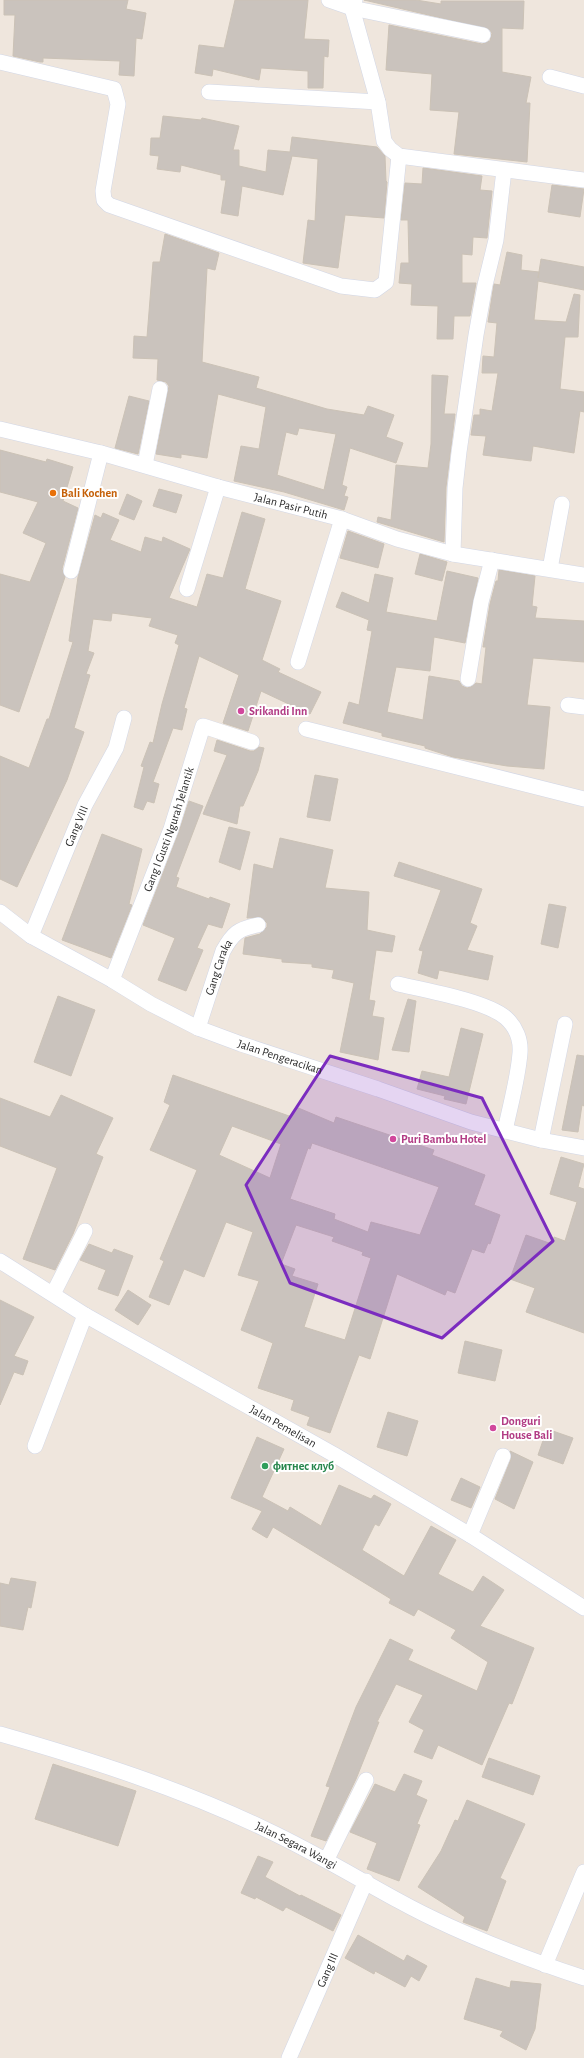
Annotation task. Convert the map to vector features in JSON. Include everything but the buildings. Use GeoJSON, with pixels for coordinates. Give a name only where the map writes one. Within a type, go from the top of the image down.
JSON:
{"type":"FeatureCollection","features":[{"type":"Feature","properties":{"kind":"street"},"geometry":{"type":"LineString","coordinates":[[329,0],[353,4],[483,35]]}},
{"type":"Feature","properties":{"kind":"street"},"geometry":{"type":"LineString","coordinates":[[353,4],[378,102],[384,141],[390,149],[399,156],[504,170],[550,174],[584,180]]}},
{"type":"Feature","properties":{"kind":"street"},"geometry":{"type":"LineString","coordinates":[[0,62],[114,89],[118,104],[103,191],[104,200],[109,205],[341,286],[375,290],[386,282],[399,156]]}},
{"type":"Feature","properties":{"kind":"street"},"geometry":{"type":"LineString","coordinates":[[550,77],[584,86]]}},
{"type":"Feature","properties":{"kind":"street"},"geometry":{"type":"LineString","coordinates":[[209,92],[378,102]]}},
{"type":"Feature","properties":{"kind":"street"},"geometry":{"type":"LineString","coordinates":[[453,554],[455,488],[459,452],[476,335],[485,285],[496,240],[504,170]]}},
{"type":"Feature","properties":{"kind":"street"},"geometry":{"type":"LineString","coordinates":[[145,465],[160,389]]}},
{"type":"Feature","properties":{"kind":"street","name":"Jalan Pasir Putih"},"geometry":{"type":"LineString","coordinates":[[0,429],[101,453],[218,487],[342,519],[397,539],[453,554],[584,574]]}},
{"type":"Feature","properties":{"kind":"street"},"geometry":{"type":"LineString","coordinates":[[71,571],[101,453]]}},
{"type":"Feature","properties":{"kind":"street"},"geometry":{"type":"LineString","coordinates":[[187,589],[218,487]]}},
{"type":"Feature","properties":{"kind":"street"},"geometry":{"type":"LineString","coordinates":[[550,569],[562,504]]}},
{"type":"Feature","properties":{"kind":"street"},"geometry":{"type":"LineString","coordinates":[[298,662],[342,519]]}},
{"type":"Feature","properties":{"kind":"street"},"geometry":{"type":"LineString","coordinates":[[468,678],[481,602],[492,560]]}},
{"type":"Feature","properties":{"kind":"street"},"geometry":{"type":"LineString","coordinates":[[568,705],[584,707]]}},
{"type":"Feature","properties":{"kind":"street","name":"Gang VIII"},"geometry":{"type":"LineString","coordinates":[[31,936],[85,805],[116,748],[124,718]]}},
{"type":"Feature","properties":{"kind":"street","name":"Gang I Gusti Ngurah Jelantik"},"geometry":{"type":"LineString","coordinates":[[112,980],[171,829],[203,726],[252,742]]}},
{"type":"Feature","properties":{"kind":"street"},"geometry":{"type":"LineString","coordinates":[[306,729],[584,799]]}},
{"type":"Feature","properties":{"kind":"street","name":"Jalan Pengeracikan"},"geometry":{"type":"LineString","coordinates":[[0,912],[31,936],[112,980],[150,1004],[198,1028],[471,1122],[541,1140],[584,1148]]}},
{"type":"Feature","properties":{"kind":"street","name":"Gang Caraka"},"geometry":{"type":"LineString","coordinates":[[198,1028],[223,951],[229,941],[242,928],[258,925]]}},
{"type":"Feature","properties":{"kind":"street"},"geometry":{"type":"LineString","coordinates":[[398,984],[460,999],[489,1009],[505,1017],[513,1025],[518,1035],[520,1052],[505,1131]]}},
{"type":"Feature","properties":{"kind":"street"},"geometry":{"type":"LineString","coordinates":[[541,1140],[564,1024]]}},
{"type":"Feature","properties":{"kind":"street"},"geometry":{"type":"LineString","coordinates":[[52,1294],[86,1232]]}},
{"type":"Feature","properties":{"kind":"street","name":"Jalan Pemelisan"},"geometry":{"type":"LineString","coordinates":[[0,1261],[85,1315],[333,1454],[470,1535],[584,1608]]}},
{"type":"Feature","properties":{"kind":"street"},"geometry":{"type":"LineString","coordinates":[[34,1446],[85,1315]]}},
{"type":"Feature","properties":{"kind":"street"},"geometry":{"type":"LineString","coordinates":[[470,1535],[503,1456]]}},
{"type":"Feature","properties":{"kind":"street","name":"Jalan Segara Wangi"},"geometry":{"type":"LineString","coordinates":[[0,1734],[58,1751],[161,1786],[265,1829],[326,1859],[399,1901],[464,1932],[545,1965],[584,1978]]}},
{"type":"Feature","properties":{"kind":"street"},"geometry":{"type":"LineString","coordinates":[[326,1859],[366,1780]]}},
{"type":"Feature","properties":{"kind":"street"},"geometry":{"type":"LineString","coordinates":[[545,1965],[584,1872]]}},
{"type":"Feature","properties":{"kind":"street","name":"Gang III"},"geometry":{"type":"LineString","coordinates":[[289,2058],[366,1881]]}},
{"type":"Feature","properties":{"kind":"highlighted area"},"geometry":{"type":"Polygon","coordinates":[[[330,1056],[482,1098],[553,1241],[442,1338],[290,1283],[246,1185],[330,1056]]]}},
{"type":"Feature","properties":{"kind":"place","name":"Bali Kochen"},"geometry":{"type":"Point","coordinates":[53,493]}},
{"type":"Feature","properties":{"kind":"place","name":"Srikandi Inn"},"geometry":{"type":"Point","coordinates":[241,711]}},
{"type":"Feature","properties":{"kind":"place","name":"Puri Bambu Hotel"},"geometry":{"type":"Point","coordinates":[393,1139]}},
{"type":"Feature","properties":{"kind":"place","name":"Donguri House Bali"},"geometry":{"type":"Point","coordinates":[493,1428]}},
{"type":"Feature","properties":{"kind":"place","name":"фитнес клуб"},"geometry":{"type":"Point","coordinates":[265,1466]}}]}
